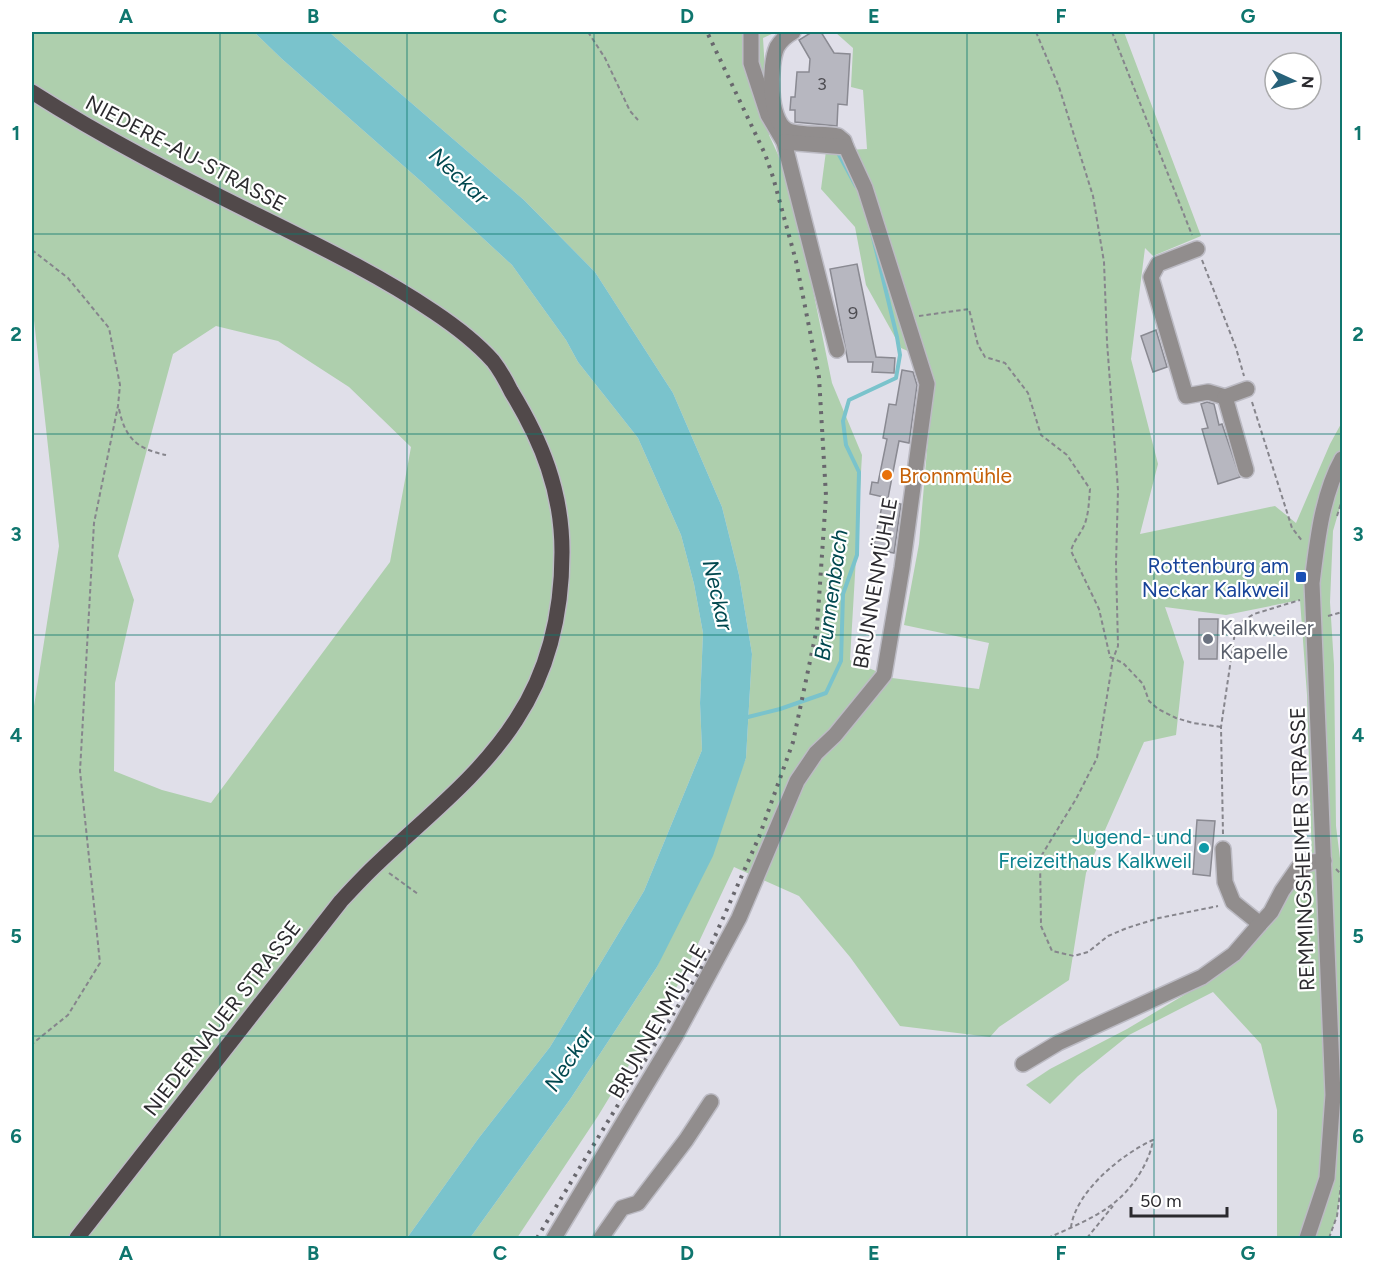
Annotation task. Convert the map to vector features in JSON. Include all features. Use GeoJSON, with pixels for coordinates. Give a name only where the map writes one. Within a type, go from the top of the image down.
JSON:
{"type":"FeatureCollection","features":[{"type":"Feature","properties":{"kind":"main road","name":"NIEDERE-AU-STRASSE"},"geometry":{"type":"LineString","coordinates":[[32,92],[190,182],[390,283],[415,299],[458,328],[494,362],[532,425],[546,461],[559,512],[562,575],[552,638],[533,690],[517,719],[474,774],[411,835]]}},
{"type":"Feature","properties":{"kind":"main road","name":"NIEDERNAUER STRASSE"},"geometry":{"type":"LineString","coordinates":[[77,1239],[340,901],[378,863],[411,835]]}},
{"type":"Feature","properties":{"kind":"street"},"geometry":{"type":"LineString","coordinates":[[750,32],[751,63],[768,115],[783,142],[837,350]]}},
{"type":"Feature","properties":{"kind":"street"},"geometry":{"type":"LineString","coordinates":[[783,142],[846,147],[844,141],[838,136],[790,132],[776,118],[773,100],[773,63],[779,44],[793,32]]}},
{"type":"Feature","properties":{"kind":"street","name":"BRUNNENMÜHLE"},"geometry":{"type":"LineString","coordinates":[[554,1239],[676,1035],[739,918],[797,781],[816,753],[836,735],[884,675],[902,568],[927,384],[865,188],[846,147]]}},
{"type":"Feature","properties":{"kind":"street"},"geometry":{"type":"LineString","coordinates":[[1197,249],[1158,264],[1151,277],[1186,396],[1208,392],[1225,397],[1248,388]]}},
{"type":"Feature","properties":{"kind":"street"},"geometry":{"type":"LineString","coordinates":[[1225,397],[1246,470]]}},
{"type":"Feature","properties":{"kind":"street","name":"REMMINGSHEIMER STRASSE"},"geometry":{"type":"LineString","coordinates":[[1307,1239],[1327,1178],[1333,1095],[1311,600],[1316,548],[1326,503],[1342,459]]}},
{"type":"Feature","properties":{"kind":"street"},"geometry":{"type":"LineString","coordinates":[[1223,849],[1225,882],[1233,902],[1260,924]]}},
{"type":"Feature","properties":{"kind":"street"},"geometry":{"type":"LineString","coordinates":[[1023,1064],[1058,1043],[1203,977],[1234,954],[1271,912],[1298,868],[1312,862],[1324,861]]}},
{"type":"Feature","properties":{"kind":"street"},"geometry":{"type":"LineString","coordinates":[[601,1239],[622,1208],[638,1203],[687,1140],[711,1102]]}},
{"type":"Feature","properties":{"kind":"path"},"geometry":{"type":"LineString","coordinates":[[588,32],[605,58],[630,111],[638,120]]}},
{"type":"Feature","properties":{"kind":"path"},"geometry":{"type":"LineString","coordinates":[[1035,32],[1059,87],[1094,196],[1104,262],[1118,490],[1116,564],[1118,646],[1113,659],[1096,758],[1076,799],[1040,858],[1041,926],[1052,951],[1074,956],[1088,952],[1108,936],[1127,928],[1159,918],[1233,902]]}},
{"type":"Feature","properties":{"kind":"path"},"geometry":{"type":"LineString","coordinates":[[1112,32],[1236,348],[1292,528],[1304,544],[1316,548]]}},
{"type":"Feature","properties":{"kind":"path"},"geometry":{"type":"LineString","coordinates":[[32,250],[68,278],[109,328],[120,385],[118,406],[94,523],[80,771],[100,963],[68,1015],[32,1044]]}},
{"type":"Feature","properties":{"kind":"path"},"geometry":{"type":"LineString","coordinates":[[907,317],[969,309],[978,345],[985,357],[1005,363],[1028,393],[1041,435],[1067,455],[1090,489],[1086,519],[1071,551],[1099,609],[1108,653],[1113,659],[1123,663],[1143,684],[1149,701],[1158,709],[1193,723],[1221,727]]}},
{"type":"Feature","properties":{"kind":"path"},"geometry":{"type":"LineString","coordinates":[[118,406],[122,423],[131,440],[153,452],[166,455]]}},
{"type":"Feature","properties":{"kind":"path"},"geometry":{"type":"LineString","coordinates":[[1223,849],[1221,727],[1236,625],[1254,614],[1300,600],[1311,600]]}},
{"type":"Feature","properties":{"kind":"path"},"geometry":{"type":"LineString","coordinates":[[378,863],[393,878],[418,894]]}},
{"type":"Feature","properties":{"kind":"path"},"geometry":{"type":"LineString","coordinates":[[1071,1227],[1073,1214],[1112,1165],[1138,1146],[1153,1140],[1152,1149],[1134,1181],[1086,1238]]}},
{"type":"Feature","properties":{"kind":"path"},"geometry":{"type":"LineString","coordinates":[[1329,1239],[1337,1216],[1342,1177]]}},
{"type":"Feature","properties":{"kind":"path"},"geometry":{"type":"LineString","coordinates":[[1048,1239],[1115,1203]]}},
{"type":"Feature","properties":{"kind":"green space"},"geometry":{"type":"Polygon","coordinates":[[[32,32],[254,32],[512,265],[566,340],[578,362],[638,438],[681,535],[694,584],[703,633],[700,703],[702,750],[644,891],[550,1047],[478,1139],[407,1238],[32,1238],[32,719],[59,546],[32,302],[32,32]],[[216,326],[173,354],[118,556],[134,600],[115,683],[114,771],[162,790],[211,803],[390,562],[411,447],[349,387],[278,341],[216,326]]]}},
{"type":"Feature","properties":{"kind":"green space"},"geometry":{"type":"Polygon","coordinates":[[[329,32],[776,32],[763,38],[769,135],[791,183],[832,383],[862,455],[850,660],[892,678],[979,689],[989,643],[904,625],[919,544],[931,403],[910,352],[901,348],[866,285],[855,227],[821,189],[826,151],[867,149],[863,90],[851,87],[853,48],[835,32],[1124,32],[1201,236],[1153,256],[1145,248],[1131,359],[1158,464],[1140,534],[1275,506],[1296,523],[1330,444],[1342,422],[1342,500],[1333,531],[1330,602],[1334,665],[1336,826],[1342,875],[1342,1177],[1337,1216],[1329,1238],[1277,1238],[1277,1110],[1261,1044],[1213,992],[1129,1035],[1078,1076],[1050,1104],[1026,1085],[1050,1069],[1127,1029],[1226,970],[1272,919],[1298,868],[1312,862],[1307,695],[1300,600],[1226,615],[1165,607],[1184,662],[1176,735],[1144,742],[1086,873],[1069,980],[999,1027],[990,1037],[900,1026],[850,957],[799,896],[734,867],[682,978],[598,1116],[517,1238],[470,1238],[571,1098],[657,967],[746,758],[752,654],[739,575],[722,507],[673,393],[595,272],[524,200],[329,32]]]}},
{"type":"Feature","properties":{"kind":"water","name":"Neckar"},"geometry":{"type":"Polygon","coordinates":[[[254,32],[329,32],[524,200],[595,272],[673,393],[722,507],[739,575],[752,654],[746,758],[713,856],[657,967],[571,1098],[470,1238],[407,1238],[478,1139],[550,1047],[644,891],[702,750],[700,703],[703,633],[694,584],[681,535],[638,438],[578,362],[566,340],[512,265],[254,32]]]}},
{"type":"Feature","properties":{"kind":"building"},"geometry":{"type":"Polygon","coordinates":[[[812,32],[821,32],[834,53],[850,54],[847,105],[838,104],[837,126],[795,122],[795,110],[790,110],[791,97],[795,97],[797,72],[809,72],[810,59],[799,40],[812,32]]]}},
{"type":"Feature","properties":{"kind":"building"},"geometry":{"type":"Polygon","coordinates":[[[857,264],[876,357],[895,358],[894,373],[872,372],[873,362],[848,362],[830,269],[857,264]]]}},
{"type":"Feature","properties":{"kind":"building"},"geometry":{"type":"Polygon","coordinates":[[[1156,330],[1167,367],[1153,372],[1141,336],[1156,330]]]}},
{"type":"Feature","properties":{"kind":"building"},"geometry":{"type":"Polygon","coordinates":[[[902,370],[913,372],[917,385],[909,443],[899,441],[888,498],[870,494],[872,482],[878,483],[887,439],[883,438],[889,404],[896,405],[902,370]]]}},
{"type":"Feature","properties":{"kind":"building"},"geometry":{"type":"Polygon","coordinates":[[[1207,402],[1214,404],[1219,425],[1222,424],[1240,477],[1218,484],[1202,429],[1208,428],[1201,404],[1207,402]]]}},
{"type":"Feature","properties":{"kind":"building"},"geometry":{"type":"Polygon","coordinates":[[[883,501],[901,504],[894,553],[873,549],[883,501]]]}},
{"type":"Feature","properties":{"kind":"building","name":"Kalkweiler Kapelle"},"geometry":{"type":"Polygon","coordinates":[[[1199,619],[1218,619],[1217,659],[1199,659],[1199,619]]]}},
{"type":"Feature","properties":{"kind":"building","name":"Jugend- und Freizeithaus Kalkweil"},"geometry":{"type":"Polygon","coordinates":[[[1197,820],[1215,821],[1210,876],[1193,874],[1197,820]]]}},
{"type":"Feature","properties":{"kind":"waterway","name":"Brunnenbach"},"geometry":{"type":"LineString","coordinates":[[837,151],[856,186]]}},
{"type":"Feature","properties":{"kind":"waterway","name":"Brunnenbach"},"geometry":{"type":"LineString","coordinates":[[744,718],[780,709],[826,693],[841,661],[843,594],[857,555],[859,472],[846,445],[843,421],[849,400],[896,378],[900,355],[872,233]]}},
{"type":"Feature","properties":{"kind":"railway"},"geometry":{"type":"LineString","coordinates":[[537,1238],[700,970],[759,837],[793,742],[817,628],[826,496],[819,377],[796,261],[773,177],[765,154],[707,32]]}},
{"type":"Feature","properties":{"kind":"place","name":"Bronnmühle"},"geometry":{"type":"Point","coordinates":[887,475]}},
{"type":"Feature","properties":{"kind":"place","name":"Rottenburg am Neckar Kalkweil"},"geometry":{"type":"Point","coordinates":[1301,577]}},
{"type":"Feature","properties":{"kind":"place","name":"Kalkweiler Kapelle"},"geometry":{"type":"Point","coordinates":[1208,639]}},
{"type":"Feature","properties":{"kind":"place","name":"Jugend- und Freizeithaus Kalkweil"},"geometry":{"type":"Point","coordinates":[1204,848]}}]}
